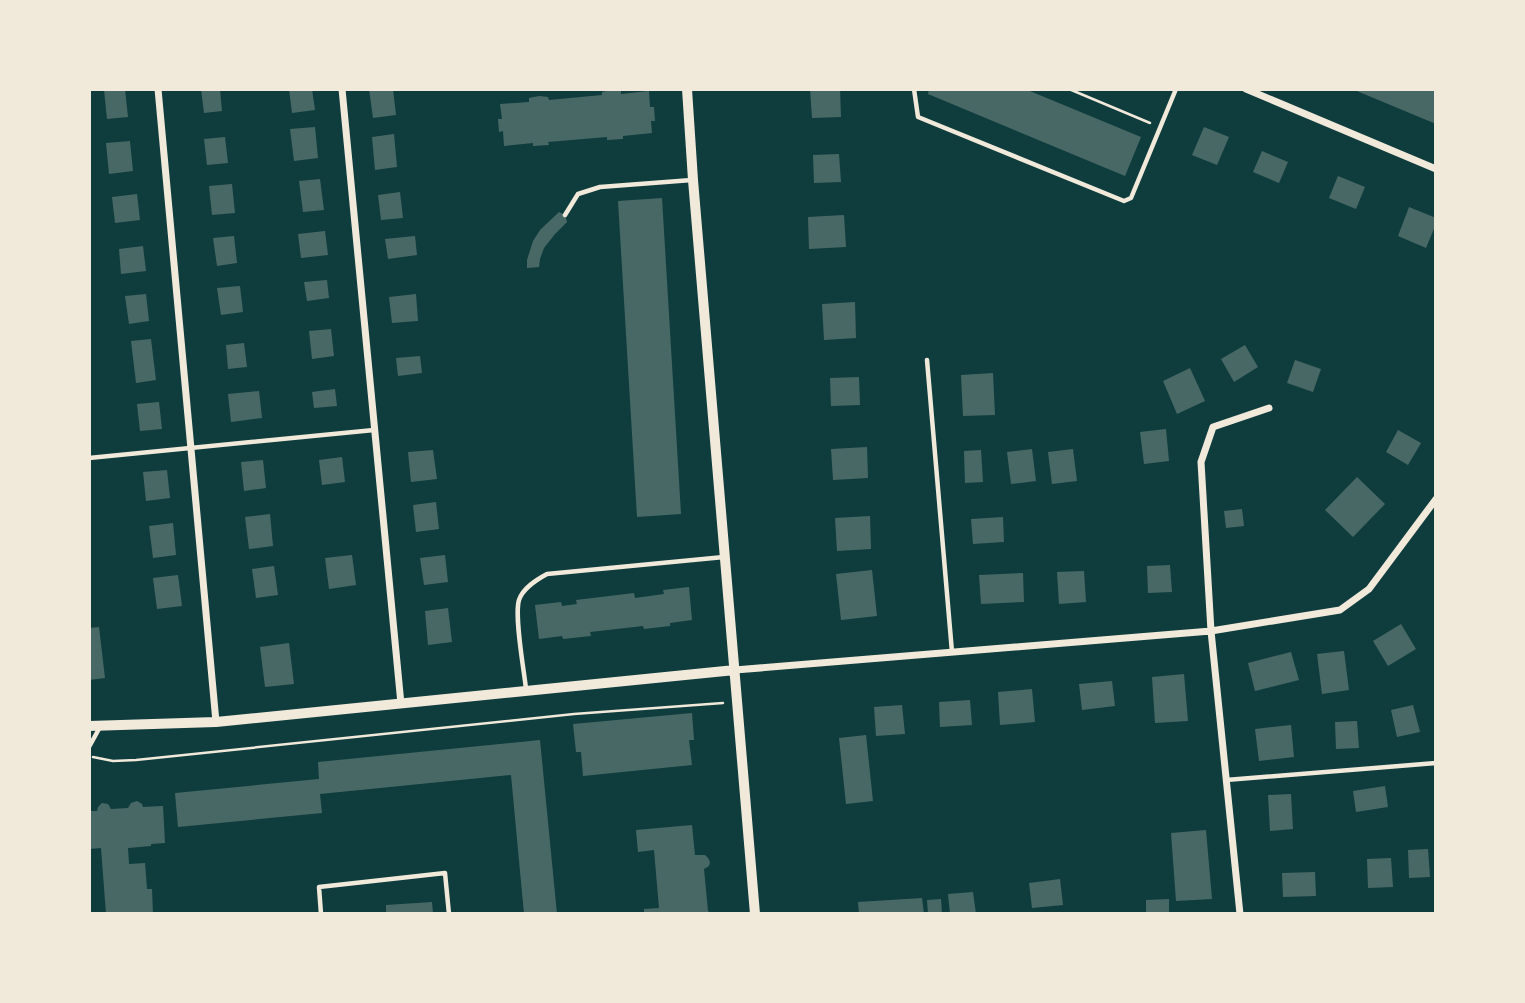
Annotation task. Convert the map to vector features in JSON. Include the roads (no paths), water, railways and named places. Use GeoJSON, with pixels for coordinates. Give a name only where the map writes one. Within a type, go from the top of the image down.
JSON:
{"type":"FeatureCollection","features":[{"type":"Feature","properties":{"kind":"street"},"geometry":{"type":"LineString","coordinates":[[158,89],[216,722]]}},
{"type":"Feature","properties":{"kind":"street"},"geometry":{"type":"LineString","coordinates":[[342,89],[401,704]]}},
{"type":"Feature","properties":{"kind":"street"},"geometry":{"type":"LineString","coordinates":[[687,89],[755,914]]}},
{"type":"Feature","properties":{"kind":"street"},"geometry":{"type":"LineString","coordinates":[[1246,89],[1436,169]]}},
{"type":"Feature","properties":{"kind":"street"},"geometry":{"type":"LineString","coordinates":[[1240,914],[1211,631],[1201,462],[1213,428],[1269,408]]}},
{"type":"Feature","properties":{"kind":"street"},"geometry":{"type":"LineString","coordinates":[[95,726],[216,722],[735,670],[1211,631],[1340,610],[1368,589],[1433,510],[1436,499]]}},
{"type":"Feature","properties":{"kind":"lane"},"geometry":{"type":"LineString","coordinates":[[914,89],[918,117],[1124,201],[1130,198],[1176,89]]}},
{"type":"Feature","properties":{"kind":"lane"},"geometry":{"type":"LineString","coordinates":[[565,215],[578,194],[600,187],[693,180]]}},
{"type":"Feature","properties":{"kind":"lane"},"geometry":{"type":"LineString","coordinates":[[927,360],[953,652]]}},
{"type":"Feature","properties":{"kind":"lane"},"geometry":{"type":"LineString","coordinates":[[89,458],[375,430]]}},
{"type":"Feature","properties":{"kind":"lane"},"geometry":{"type":"LineString","coordinates":[[526,691],[518,620],[519,600],[531,583],[547,574],[725,557]]}},
{"type":"Feature","properties":{"kind":"lane"},"geometry":{"type":"LineString","coordinates":[[89,747],[95,726]]}},
{"type":"Feature","properties":{"kind":"lane"},"geometry":{"type":"LineString","coordinates":[[1226,780],[1436,763]]}},
{"type":"Feature","properties":{"kind":"lane"},"geometry":{"type":"LineString","coordinates":[[321,914],[318,887],[445,873],[449,914]]}}]}
